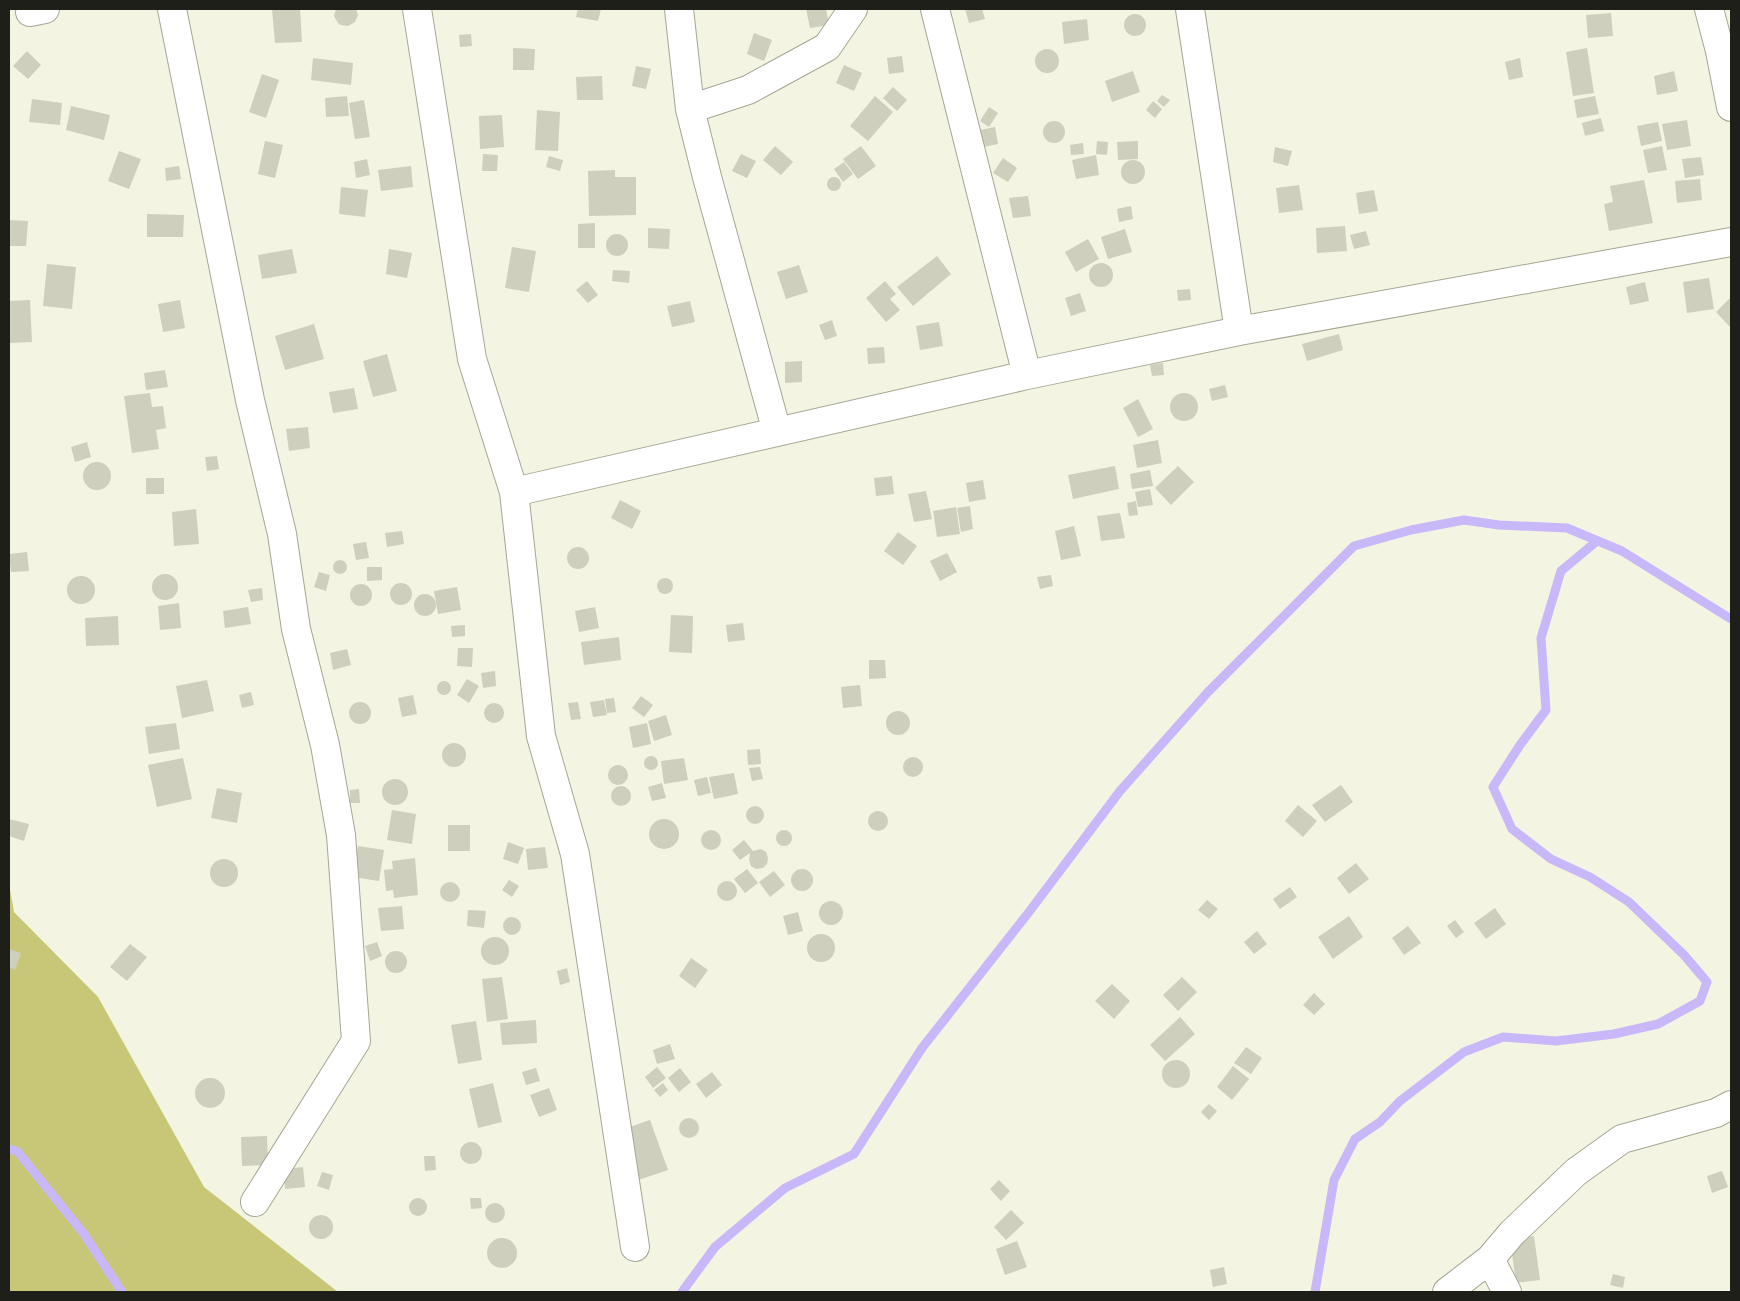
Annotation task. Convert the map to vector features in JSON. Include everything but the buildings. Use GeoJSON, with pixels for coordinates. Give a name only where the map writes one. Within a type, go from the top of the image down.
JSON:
{"type":"FeatureCollection","features":[{"type":"Feature","properties":{"kind":"street"},"geometry":{"type":"LineString","coordinates":[[172,9],[250,400],[282,534],[296,629],[327,754],[341,835],[356,1032],[356,1041],[255,1202]]}},
{"type":"Feature","properties":{"kind":"street"},"geometry":{"type":"LineString","coordinates":[[417,9],[472,359],[514,492],[542,736],[575,854],[635,1247]]}},
{"type":"Feature","properties":{"kind":"street"},"geometry":{"type":"LineString","coordinates":[[679,9],[690,109],[709,187],[777,432]]}},
{"type":"Feature","properties":{"kind":"street"},"geometry":{"type":"LineString","coordinates":[[690,109],[748,90],[827,47],[853,9]]}},
{"type":"Feature","properties":{"kind":"street"},"geometry":{"type":"LineString","coordinates":[[935,9],[1026,374]]}},
{"type":"Feature","properties":{"kind":"street"},"geometry":{"type":"LineString","coordinates":[[1190,9],[1239,331]]}},
{"type":"Feature","properties":{"kind":"street"},"geometry":{"type":"LineString","coordinates":[[1709,9],[1726,51],[1731,106]]}},
{"type":"Feature","properties":{"kind":"street"},"geometry":{"type":"LineString","coordinates":[[514,492],[1026,374],[1239,331],[1731,242]]}},
{"type":"Feature","properties":{"kind":"street"},"geometry":{"type":"LineString","coordinates":[[1447,1292],[1490,1258],[1576,1172],[1622,1139],[1716,1113],[1731,1105]]}},
{"type":"Feature","properties":{"kind":"street"},"geometry":{"type":"LineString","coordinates":[[1490,1258],[1507,1292]]}},
{"type":"Feature","properties":{"kind":"shaded area"},"geometry":{"type":"Polygon","coordinates":[[[9,884],[14,912],[98,997],[204,1187],[338,1292],[9,1292],[9,884]]]}},
{"type":"Feature","properties":{"kind":"waterway"},"geometry":{"type":"LineString","coordinates":[[682,1292],[715,1247],[785,1188],[854,1154],[922,1048],[1029,912],[1120,791],[1208,692],[1354,546],[1411,530],[1464,520],[1499,525],[1567,528],[1622,551],[1731,619]]}},
{"type":"Feature","properties":{"kind":"waterway"},"geometry":{"type":"LineString","coordinates":[[1315,1292],[1334,1180],[1355,1139],[1380,1122],[1400,1101],[1464,1052],[1503,1037],[1556,1041],[1614,1034],[1658,1024],[1700,1001],[1707,982],[1684,955],[1629,902],[1590,877],[1551,859],[1512,829],[1493,787],[1520,745],[1546,710],[1541,638],[1561,571],[1597,541]]}},
{"type":"Feature","properties":{"kind":"waterway"},"geometry":{"type":"LineString","coordinates":[[9,1149],[18,1152],[84,1234],[122,1292]]}}]}
